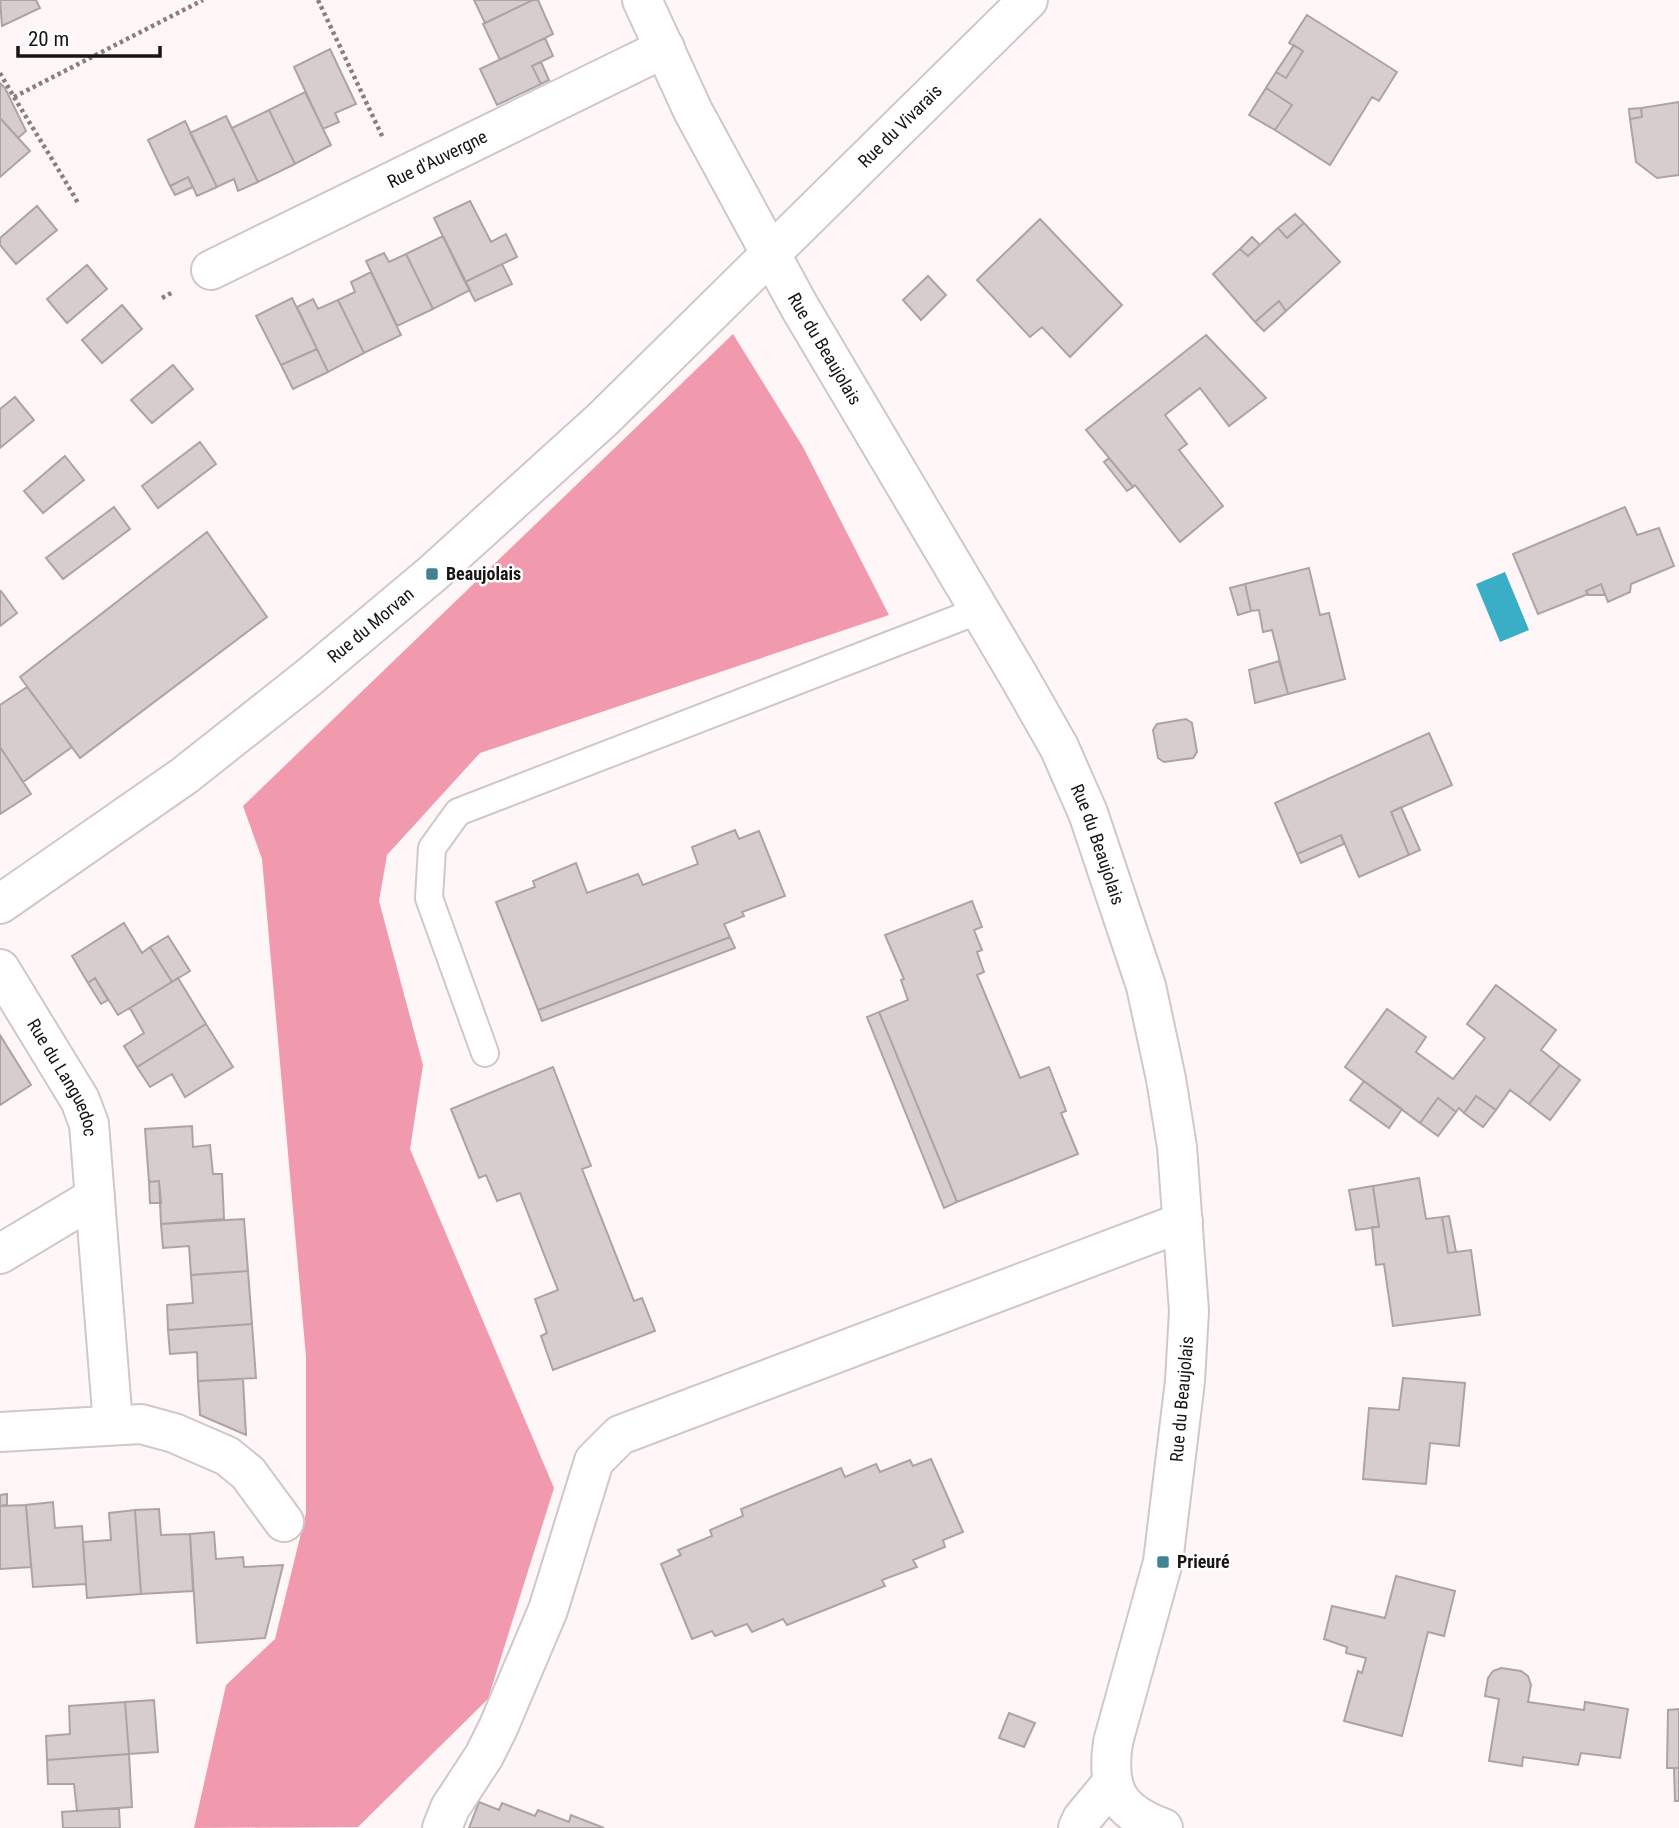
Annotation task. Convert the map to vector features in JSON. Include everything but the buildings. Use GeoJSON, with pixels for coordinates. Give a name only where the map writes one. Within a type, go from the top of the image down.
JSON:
{"type":"FeatureCollection","features":[{"type":"Feature","properties":{"kind":"street","name":"Rue du Beaujolais"},"geometry":{"type":"LineString","coordinates":[[642,0],[693,111],[816,337],[1059,747],[1088,813],[1146,986],[1177,1147],[1189,1311],[1174,1489],[1163,1562],[1114,1742],[1110,1761],[1111,1784]]}},
{"type":"Feature","properties":{"kind":"street","name":"Rue du Vivarais"},"geometry":{"type":"LineString","coordinates":[[770,253],[1028,0]]}},
{"type":"Feature","properties":{"kind":"street","name":"Rue d'Auvergne"},"geometry":{"type":"LineString","coordinates":[[211,270],[665,48]]}},
{"type":"Feature","properties":{"kind":"street","name":"Rue du Morvan"},"geometry":{"type":"LineString","coordinates":[[0,904],[184,776],[391,610],[603,419],[770,253]]}},
{"type":"Feature","properties":{"kind":"street","name":"Rue du Languedoc"},"geometry":{"type":"LineString","coordinates":[[0,969],[80,1100],[89,1124],[113,1424]]}},
{"type":"Feature","properties":{"kind":"street"},"geometry":{"type":"LineString","coordinates":[[0,1254],[95,1197]]}},
{"type":"Feature","properties":{"kind":"street"},"geometry":{"type":"LineString","coordinates":[[442,1828],[450,1808],[484,1756],[498,1728],[548,1610],[594,1461],[620,1435],[1183,1222]]}},
{"type":"Feature","properties":{"kind":"street"},"geometry":{"type":"LineString","coordinates":[[0,1433],[113,1424],[141,1424],[174,1433],[227,1456],[248,1473],[284,1522]]}},
{"type":"Feature","properties":{"kind":"street"},"geometry":{"type":"LineString","coordinates":[[1078,1828],[1082,1819],[1111,1784],[1119,1800],[1135,1817],[1163,1828]]}},
{"type":"Feature","properties":{"kind":"lane"},"geometry":{"type":"LineString","coordinates":[[485,1053],[429,898],[432,848],[458,812],[980,610]]}},
{"type":"Feature","properties":{"kind":"path"},"geometry":{"type":"LineString","coordinates":[[14,97],[203,0]]}},
{"type":"Feature","properties":{"kind":"path"},"geometry":{"type":"LineString","coordinates":[[318,0],[401,177]]}},
{"type":"Feature","properties":{"kind":"path"},"geometry":{"type":"LineString","coordinates":[[0,73],[78,203]]}},
{"type":"Feature","properties":{"kind":"shaded area"},"geometry":{"type":"Polygon","coordinates":[[[733,334],[803,447],[889,615],[480,753],[387,855],[379,901],[423,1065],[410,1149],[554,1488],[488,1699],[358,1827],[194,1828],[226,1685],[275,1639],[306,1513],[306,1357],[262,859],[243,806],[733,334]]]}},
{"type":"Feature","properties":{"kind":"water"},"geometry":{"type":"Polygon","coordinates":[[[1505,572],[1529,630],[1500,642],[1476,584],[1505,572]]]}},
{"type":"Feature","properties":{"kind":"place","name":"Beaujolais"},"geometry":{"type":"Point","coordinates":[432,574]}},
{"type":"Feature","properties":{"kind":"place","name":"Prieuré"},"geometry":{"type":"Point","coordinates":[1163,1562]}}]}
